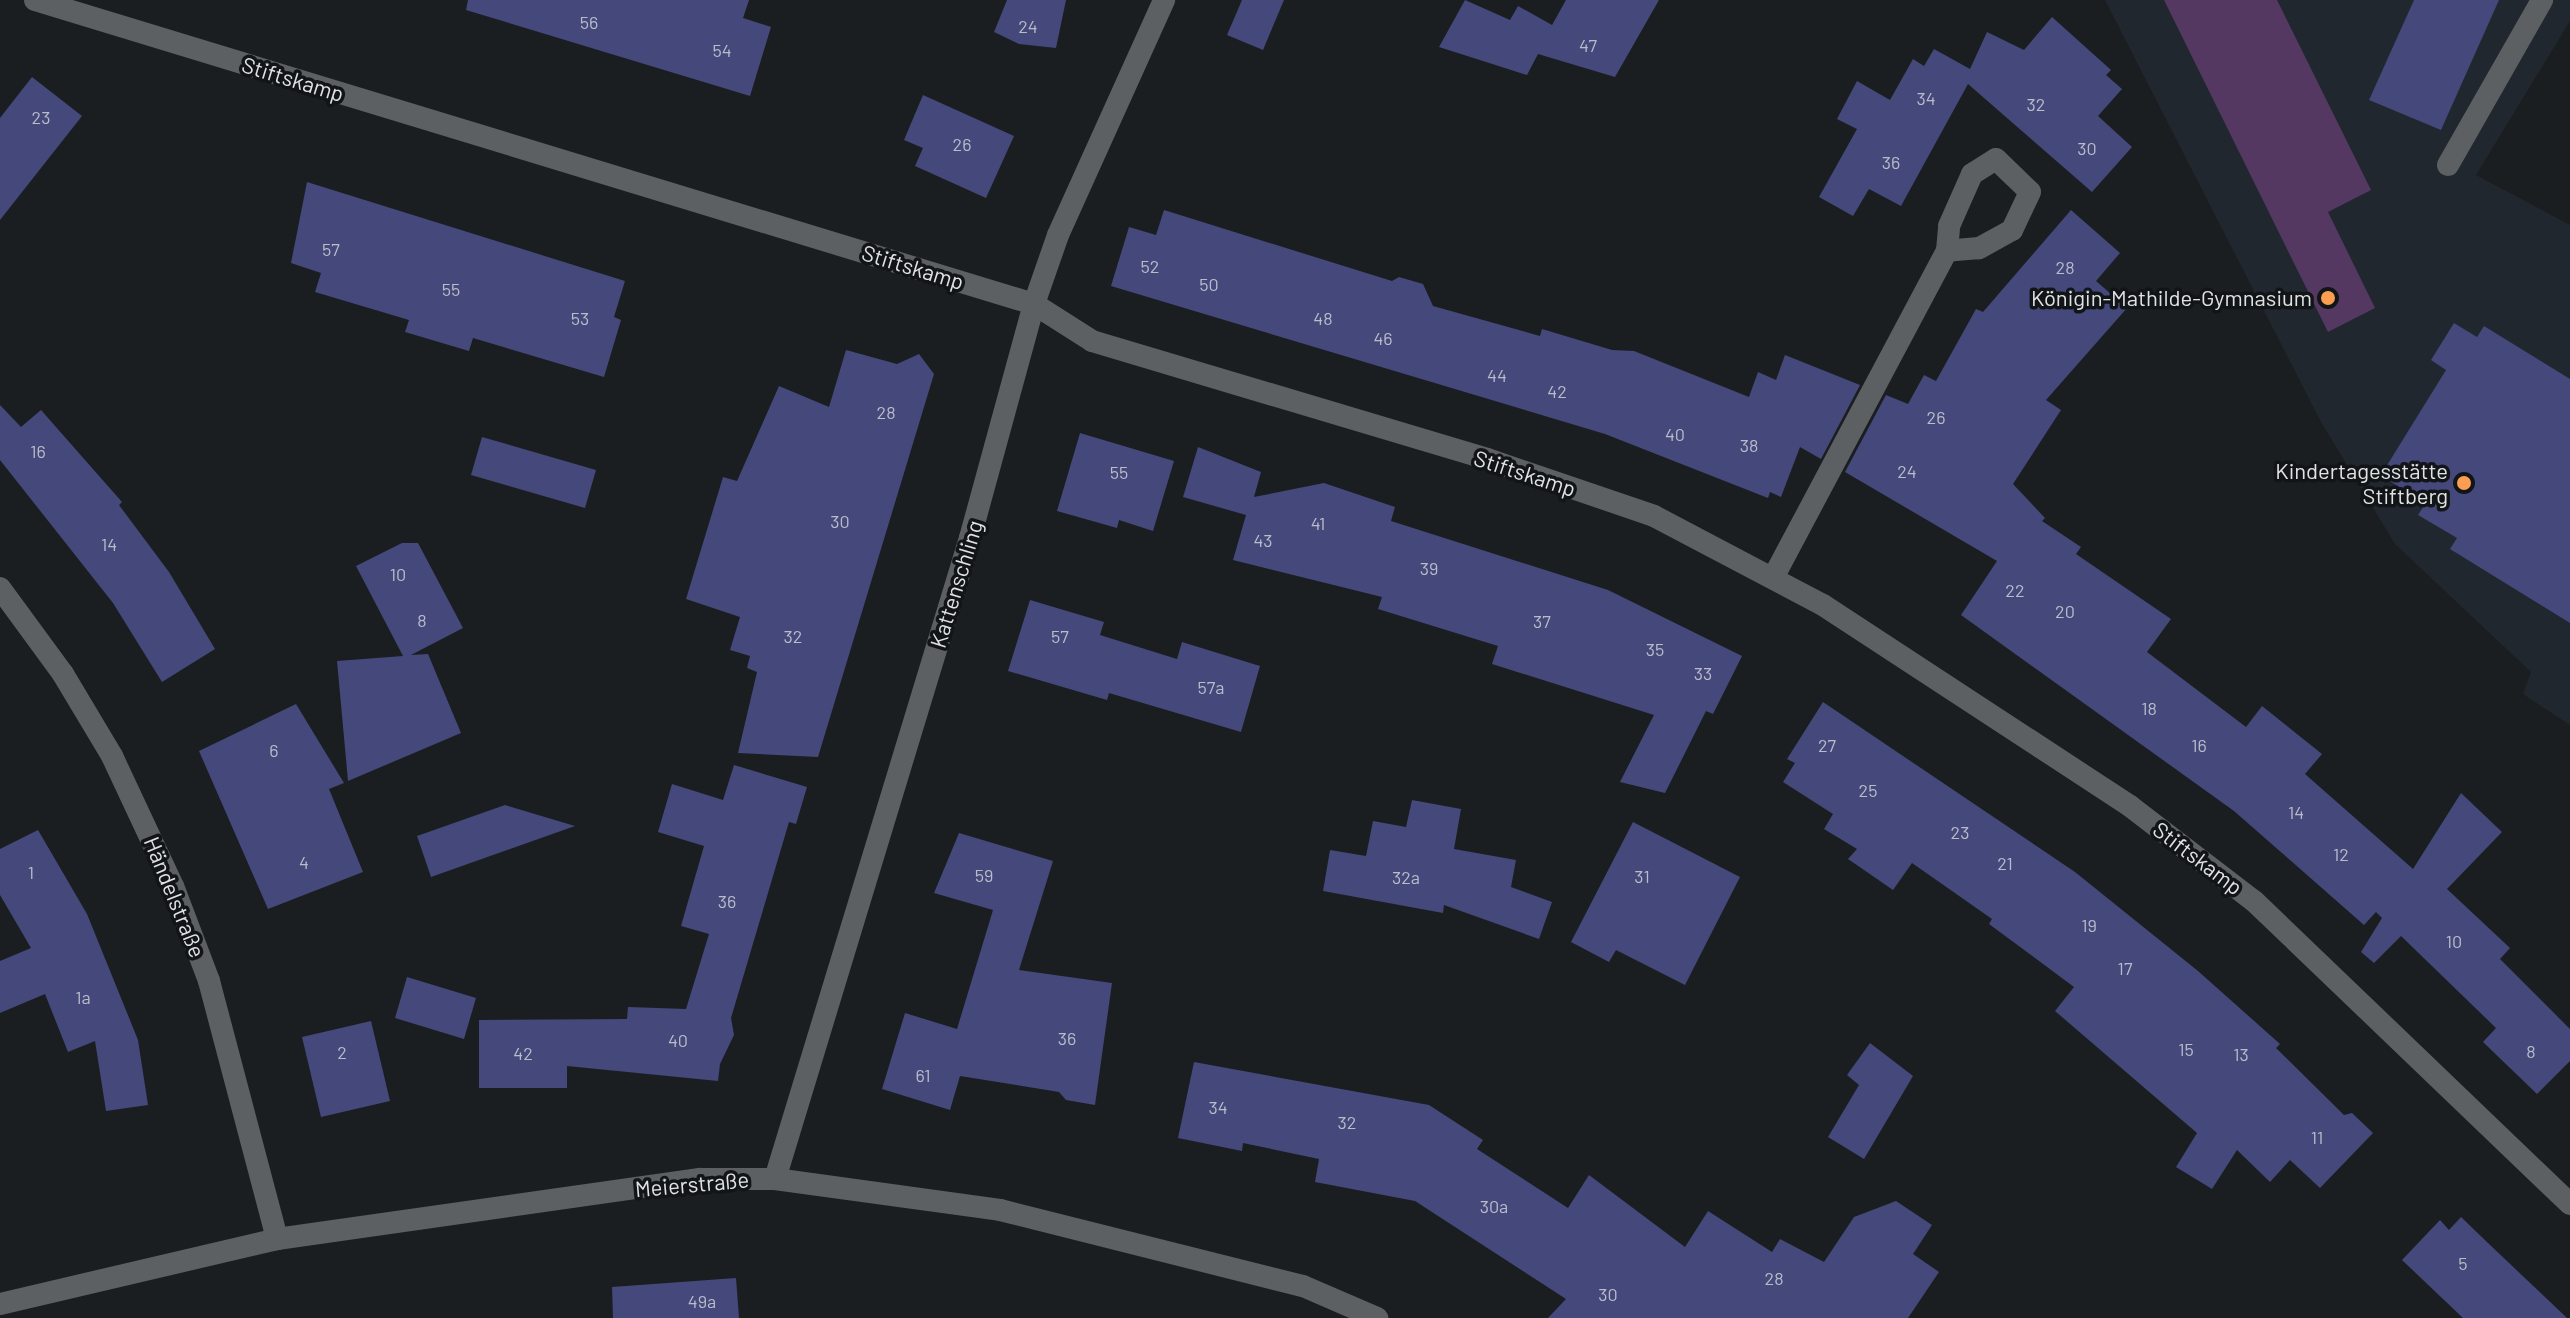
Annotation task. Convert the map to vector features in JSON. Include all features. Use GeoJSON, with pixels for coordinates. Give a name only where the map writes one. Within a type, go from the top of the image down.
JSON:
{"type":"FeatureCollection","features":[{"type":"Feature","properties":{"kind":"street","name":"Stiftskamp"},"geometry":{"type":"LineString","coordinates":[[35,0],[1034,304],[1092,341],[1487,459],[1654,516],[1774,576],[1980,704],[2130,806],[2254,901],[2570,1204]]}},
{"type":"Feature","properties":{"kind":"street","name":"Kattenschling"},"geometry":{"type":"LineString","coordinates":[[775,1179],[970,538],[1034,304],[1058,235],[1164,0]]}},
{"type":"Feature","properties":{"kind":"street"},"geometry":{"type":"LineString","coordinates":[[2448,165],[2542,0]]}},
{"type":"Feature","properties":{"kind":"street"},"geometry":{"type":"LineString","coordinates":[[1774,576],[1947,251]]}},
{"type":"Feature","properties":{"kind":"street","name":"Händelstraße"},"geometry":{"type":"LineString","coordinates":[[0,588],[63,674],[112,756],[173,886],[209,981],[277,1239]]}},
{"type":"Feature","properties":{"kind":"street","name":"Meierstraße"},"geometry":{"type":"LineString","coordinates":[[0,1304],[277,1239],[700,1179],[775,1179],[1000,1210],[1303,1286],[1377,1318]]}},
{"type":"Feature","properties":{"kind":"shaded area"},"geometry":{"type":"Polygon","coordinates":[[[2105,0],[2570,0],[2570,21],[2476,175],[2570,225],[2570,725],[2523,694],[2531,672],[2395,544],[2321,422],[2105,0]]]}},
{"type":"Feature","properties":{"kind":"shaded area"},"geometry":{"type":"Polygon","coordinates":[[[2164,0],[2277,0],[2371,190],[2328,212],[2375,308],[2328,332],[2164,0]]]}},
{"type":"Feature","properties":{"kind":"building"},"geometry":{"type":"Polygon","coordinates":[[[468,0],[749,0],[743,18],[771,27],[750,96],[466,10],[468,0]]]}},
{"type":"Feature","properties":{"kind":"building"},"geometry":{"type":"Polygon","coordinates":[[[1007,0],[1066,0],[1056,48],[1019,44],[994,32],[1007,0]]]}},
{"type":"Feature","properties":{"kind":"building"},"geometry":{"type":"Polygon","coordinates":[[[1242,0],[1284,0],[1263,50],[1227,35],[1242,0]]]}},
{"type":"Feature","properties":{"kind":"building"},"geometry":{"type":"Polygon","coordinates":[[[1465,0],[1510,20],[1518,6],[1552,25],[1566,0],[1659,0],[1615,77],[1538,54],[1527,75],[1439,47],[1465,0]]]}},
{"type":"Feature","properties":{"kind":"building"},"geometry":{"type":"Polygon","coordinates":[[[2414,0],[2499,0],[2441,130],[2369,100],[2414,0]]]}},
{"type":"Feature","properties":{"kind":"building"},"geometry":{"type":"Polygon","coordinates":[[[2052,17],[2111,70],[2106,75],[2122,89],[2098,116],[2132,147],[2092,192],[1968,84],[1901,206],[1869,189],[1853,216],[1819,197],[1857,129],[1837,119],[1857,81],[1890,100],[1913,59],[1924,66],[1934,49],[1970,69],[1987,32],[2024,50],[2052,17]]]}},
{"type":"Feature","properties":{"kind":"building"},"geometry":{"type":"Polygon","coordinates":[[[32,77],[82,116],[0,220],[0,118],[32,77]]]}},
{"type":"Feature","properties":{"kind":"building"},"geometry":{"type":"Polygon","coordinates":[[[923,95],[1014,136],[986,198],[915,166],[923,148],[904,140],[923,95]]]}},
{"type":"Feature","properties":{"kind":"building"},"geometry":{"type":"Polygon","coordinates":[[[307,182],[625,281],[614,317],[621,320],[604,377],[473,338],[469,351],[405,332],[409,320],[315,292],[321,273],[291,263],[307,182]]]}},
{"type":"Feature","properties":{"kind":"building"},"geometry":{"type":"Polygon","coordinates":[[[1164,210],[1392,281],[1399,277],[1423,284],[1433,306],[1540,336],[1542,329],[1612,350],[1634,351],[1749,397],[1758,372],[1776,380],[1785,355],[1860,385],[1821,459],[1800,447],[1781,497],[1770,492],[1768,498],[1605,434],[1111,286],[1129,227],[1156,235],[1164,210]]]}},
{"type":"Feature","properties":{"kind":"building"},"geometry":{"type":"Polygon","coordinates":[[[2071,210],[2120,253],[2096,281],[2127,308],[2046,400],[2061,410],[2013,484],[2045,518],[2042,521],[2081,547],[2076,554],[2171,619],[2147,652],[2246,727],[2262,706],[2322,754],[2305,774],[2413,869],[2461,793],[2502,832],[2447,889],[2510,948],[2500,959],[2570,1029],[2570,1061],[2537,1094],[2483,1042],[2496,1028],[2401,936],[2374,963],[2361,952],[2382,918],[2376,912],[2364,925],[2234,811],[1961,615],[1997,561],[1845,472],[1886,395],[1908,404],[1924,375],[1936,381],[1976,309],[1983,312],[2071,210]]]}},
{"type":"Feature","properties":{"kind":"building"},"geometry":{"type":"Polygon","coordinates":[[[2454,323],[2477,337],[2484,326],[2570,379],[2570,623],[2450,549],[2457,538],[2418,515],[2425,504],[2381,475],[2446,370],[2431,360],[2454,323]]]}},
{"type":"Feature","properties":{"kind":"building"},"geometry":{"type":"Polygon","coordinates":[[[846,350],[897,364],[919,354],[934,374],[818,757],[738,753],[757,672],[747,668],[750,656],[730,650],[740,617],[686,599],[723,477],[737,481],[779,386],[829,407],[846,350]]]}},
{"type":"Feature","properties":{"kind":"building"},"geometry":{"type":"Polygon","coordinates":[[[0,405],[21,427],[41,410],[122,502],[119,505],[169,572],[215,649],[162,682],[113,603],[0,460],[0,405]]]}},
{"type":"Feature","properties":{"kind":"building"},"geometry":{"type":"Polygon","coordinates":[[[1080,433],[1174,461],[1153,531],[1119,520],[1117,528],[1057,511],[1080,433]]]}},
{"type":"Feature","properties":{"kind":"building"},"geometry":{"type":"Polygon","coordinates":[[[482,437],[596,470],[585,508],[471,475],[482,437]]]}},
{"type":"Feature","properties":{"kind":"building"},"geometry":{"type":"Polygon","coordinates":[[[1198,447],[1261,472],[1254,497],[1324,483],[1395,507],[1391,521],[1608,590],[1742,656],[1713,714],[1706,711],[1665,793],[1620,782],[1654,715],[1492,664],[1498,646],[1378,609],[1382,597],[1233,560],[1246,515],[1183,497],[1198,447]]]}},
{"type":"Feature","properties":{"kind":"building"},"geometry":{"type":"Polygon","coordinates":[[[402,543],[418,543],[463,628],[411,655],[428,654],[461,733],[348,781],[337,661],[403,656],[356,566],[402,543]]]}},
{"type":"Feature","properties":{"kind":"building"},"geometry":{"type":"Polygon","coordinates":[[[1030,600],[1104,622],[1100,635],[1177,659],[1182,642],[1260,666],[1241,732],[1109,693],[1107,700],[1008,671],[1030,600]]]}},
{"type":"Feature","properties":{"kind":"building"},"geometry":{"type":"Polygon","coordinates":[[[1823,702],[2075,872],[2198,971],[2280,1044],[2276,1048],[2344,1115],[2352,1113],[2373,1133],[2320,1188],[2290,1160],[2270,1182],[2237,1150],[2212,1189],[2176,1167],[2197,1133],[2055,1011],[2074,987],[1989,924],[1992,919],[1912,863],[1893,890],[1848,859],[1857,849],[1824,829],[1833,814],[1783,782],[1795,763],[1787,759],[1823,702]]]}},
{"type":"Feature","properties":{"kind":"building"},"geometry":{"type":"Polygon","coordinates":[[[296,704],[344,783],[329,789],[363,872],[268,909],[199,751],[296,704]]]}},
{"type":"Feature","properties":{"kind":"building"},"geometry":{"type":"Polygon","coordinates":[[[734,765],[807,787],[796,824],[789,822],[731,1018],[734,1035],[720,1064],[718,1081],[567,1066],[567,1088],[479,1088],[479,1020],[627,1019],[628,1007],[686,1009],[709,934],[681,926],[704,846],[658,832],[672,784],[723,800],[734,765]]]}},
{"type":"Feature","properties":{"kind":"building"},"geometry":{"type":"Polygon","coordinates":[[[1412,800],[1461,809],[1454,849],[1516,860],[1511,887],[1552,902],[1539,939],[1444,905],[1443,913],[1323,891],[1330,850],[1366,856],[1373,821],[1406,827],[1412,800]]]}},
{"type":"Feature","properties":{"kind":"building"},"geometry":{"type":"Polygon","coordinates":[[[505,805],[575,826],[431,877],[417,836],[505,805]]]}},
{"type":"Feature","properties":{"kind":"building"},"geometry":{"type":"Polygon","coordinates":[[[1633,822],[1740,877],[1685,985],[1616,950],[1609,962],[1571,942],[1633,822]]]}},
{"type":"Feature","properties":{"kind":"building"},"geometry":{"type":"Polygon","coordinates":[[[38,830],[87,914],[138,1040],[148,1105],[106,1111],[95,1041],[68,1052],[45,994],[0,1013],[0,961],[31,948],[0,895],[0,849],[38,830]]]}},
{"type":"Feature","properties":{"kind":"building"},"geometry":{"type":"Polygon","coordinates":[[[959,833],[1053,861],[1019,970],[1112,983],[1095,1105],[1066,1100],[1059,1092],[960,1076],[950,1110],[882,1089],[905,1013],[957,1029],[993,910],[934,893],[959,833]]]}},
{"type":"Feature","properties":{"kind":"building"},"geometry":{"type":"Polygon","coordinates":[[[407,977],[476,998],[464,1039],[395,1018],[407,977]]]}},
{"type":"Feature","properties":{"kind":"building"},"geometry":{"type":"Polygon","coordinates":[[[371,1021],[390,1101],[321,1117],[302,1037],[371,1021]]]}},
{"type":"Feature","properties":{"kind":"building"},"geometry":{"type":"Polygon","coordinates":[[[1870,1043],[1913,1076],[1864,1159],[1828,1137],[1859,1085],[1847,1075],[1870,1043]]]}},
{"type":"Feature","properties":{"kind":"building"},"geometry":{"type":"Polygon","coordinates":[[[1194,1062],[1429,1105],[1483,1140],[1477,1149],[1568,1208],[1589,1175],[1685,1247],[1708,1211],[1772,1252],[1780,1239],[1824,1262],[1854,1217],[1896,1201],[1932,1225],[1913,1254],[1939,1272],[1908,1318],[1548,1318],[1566,1299],[1415,1201],[1315,1182],[1319,1159],[1243,1143],[1242,1151],[1178,1138],[1194,1062]]]}},
{"type":"Feature","properties":{"kind":"building"},"geometry":{"type":"Polygon","coordinates":[[[2461,1217],[2567,1318],[2463,1318],[2402,1260],[2440,1220],[2449,1230],[2461,1217]]]}},
{"type":"Feature","properties":{"kind":"building"},"geometry":{"type":"Polygon","coordinates":[[[736,1278],[739,1318],[613,1318],[612,1287],[736,1278]]]}},
{"type":"Feature","properties":{"kind":"place","name":"Königin-Mathilde-Gymnasium"},"geometry":{"type":"Point","coordinates":[2328,298]}},
{"type":"Feature","properties":{"kind":"place","name":"Kindertagesstätte Stiftberg"},"geometry":{"type":"Point","coordinates":[2464,483]}}]}
